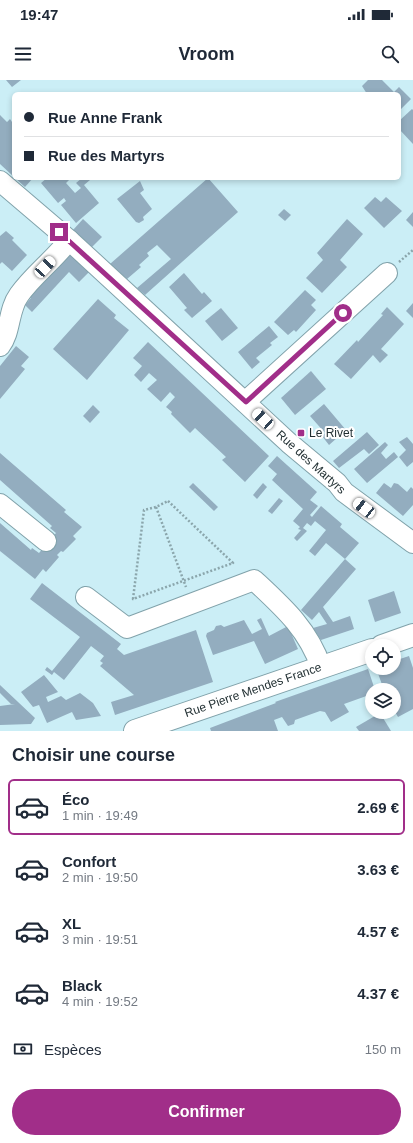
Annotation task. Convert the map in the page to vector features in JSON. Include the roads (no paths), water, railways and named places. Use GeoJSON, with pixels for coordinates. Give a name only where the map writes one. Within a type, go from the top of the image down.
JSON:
{"type":"FeatureCollection","features":[{"type":"Feature","properties":{"kind":"main road"},"geometry":{"type":"LineString","coordinates":[[401,639],[413,635]]}},
{"type":"Feature","properties":{"kind":"main road","name":"Rue Pierre Mendes France"},"geometry":{"type":"LineString","coordinates":[[134,731],[365,652]]}},
{"type":"Feature","properties":{"kind":"street","name":"Rue des Martyrs"},"geometry":{"type":"LineString","coordinates":[[0,181],[69,240],[289,443],[337,483],[344,492],[413,543]]}},
{"type":"Feature","properties":{"kind":"street"},"geometry":{"type":"LineString","coordinates":[[2,343],[10,315],[18,295],[69,240]]}},
{"type":"Feature","properties":{"kind":"street"},"geometry":{"type":"LineString","coordinates":[[246,402],[387,274]]}},
{"type":"Feature","properties":{"kind":"street"},"geometry":{"type":"LineString","coordinates":[[0,504],[46,541]]}},
{"type":"Feature","properties":{"kind":"street"},"geometry":{"type":"LineString","coordinates":[[86,596],[127,628],[254,580],[293,617],[315,649],[321,667]]}},
{"type":"Feature","properties":{"kind":"place","name":"Le Rivet"},"geometry":{"type":"Point","coordinates":[301,433]}}]}
